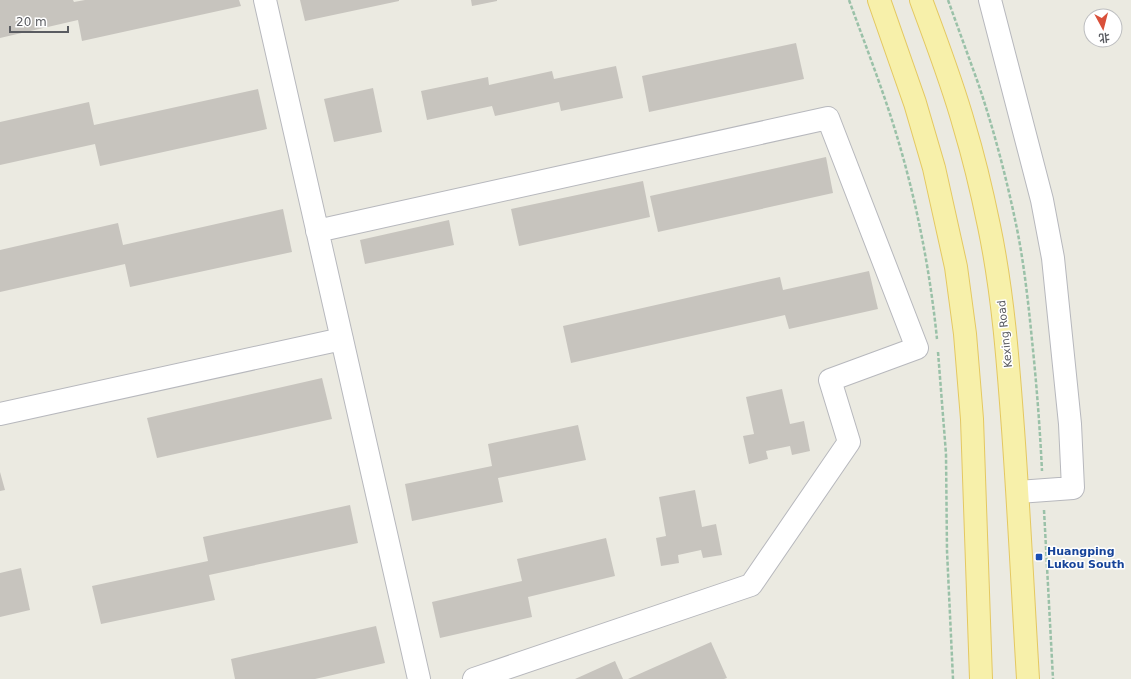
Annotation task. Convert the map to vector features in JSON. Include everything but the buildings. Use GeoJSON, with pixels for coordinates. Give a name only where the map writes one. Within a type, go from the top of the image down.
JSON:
{"type":"FeatureCollection","features":[{"type":"Feature","properties":{"kind":"main road"},"geometry":{"type":"LineString","coordinates":[[878,0],[915,103],[925,136],[942,201],[956,267],[972,418],[981,679]]}},
{"type":"Feature","properties":{"kind":"main road","name":"Kexing Road"},"geometry":{"type":"LineString","coordinates":[[921,0],[964,124],[975,164],[1000,285],[1005,328],[1018,492],[1028,679]]}},
{"type":"Feature","properties":{"kind":"street"},"geometry":{"type":"LineString","coordinates":[[265,0],[419,679]]}},
{"type":"Feature","properties":{"kind":"street"},"geometry":{"type":"LineString","coordinates":[[990,0],[1040,193],[1051,244],[1070,424],[1073,488],[1018,492]]}},
{"type":"Feature","properties":{"kind":"street"},"geometry":{"type":"LineString","coordinates":[[317,231],[828,118],[917,348],[830,380],[848,442],[751,585],[474,679]]}},
{"type":"Feature","properties":{"kind":"street"},"geometry":{"type":"LineString","coordinates":[[0,414],[342,339]]}},
{"type":"Feature","properties":{"kind":"place","name":"Huangping Lukou South"},"geometry":{"type":"Point","coordinates":[1039,557]}}]}
